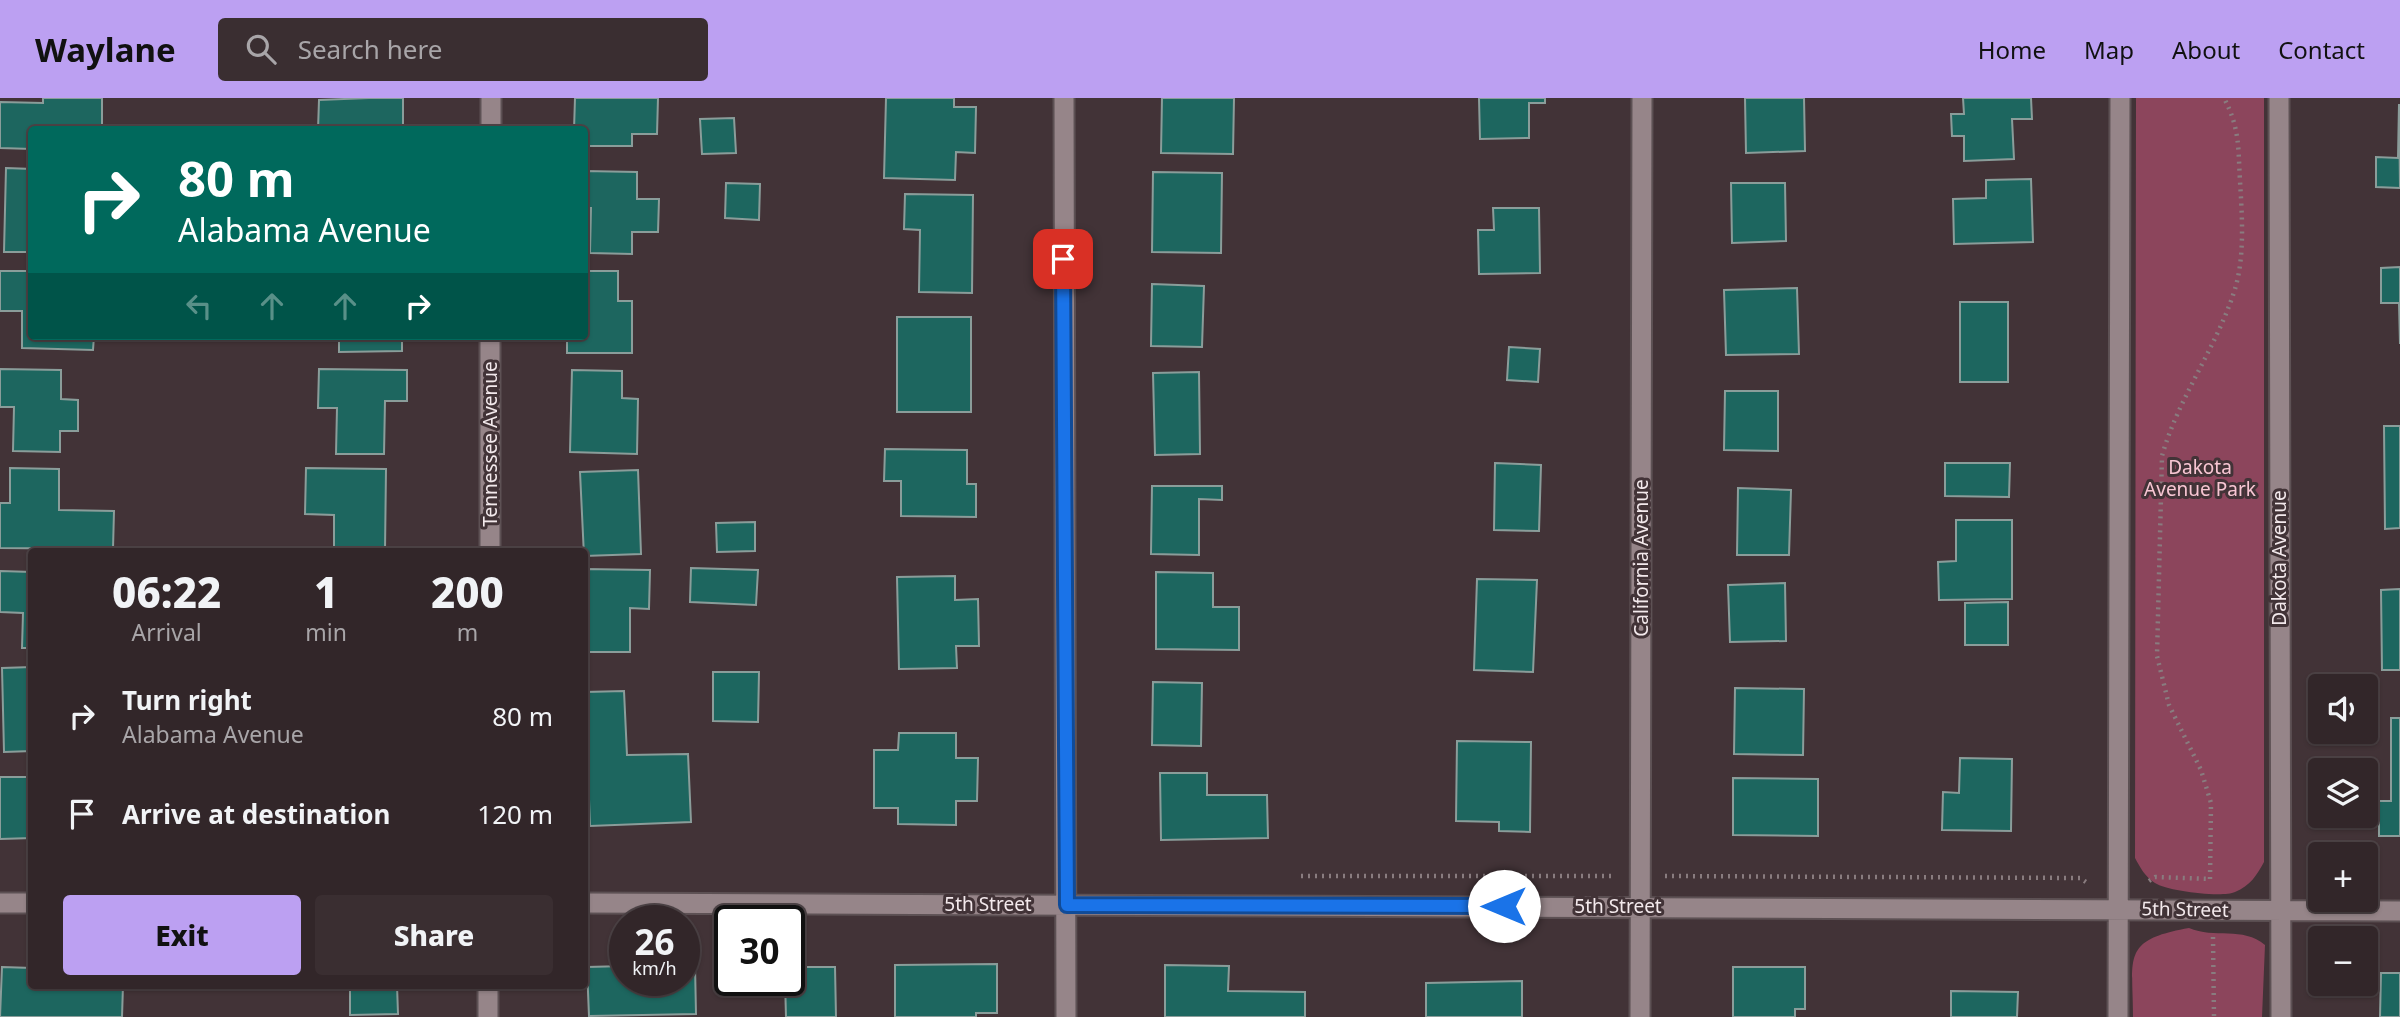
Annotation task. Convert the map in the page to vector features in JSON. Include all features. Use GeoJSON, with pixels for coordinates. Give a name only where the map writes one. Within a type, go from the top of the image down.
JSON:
{"type":"FeatureCollection","features":[{"type":"Feature","properties":{"kind":"street"},"geometry":{"type":"LineString","coordinates":[[491,98],[491,126]]}},
{"type":"Feature","properties":{"kind":"street"},"geometry":{"type":"LineString","coordinates":[[1063,98],[1066,1017]]}},
{"type":"Feature","properties":{"kind":"street","name":"California Avenue"},"geometry":{"type":"LineString","coordinates":[[1640,1017],[1642,98]]}},
{"type":"Feature","properties":{"kind":"street"},"geometry":{"type":"LineString","coordinates":[[2118,1017],[2120,98]]}},
{"type":"Feature","properties":{"kind":"street","name":"Dakota Avenue"},"geometry":{"type":"LineString","coordinates":[[2279,98],[2281,1017]]}},
{"type":"Feature","properties":{"kind":"street","name":"Tennessee Avenue"},"geometry":{"type":"LineString","coordinates":[[490,548],[491,340]]}},
{"type":"Feature","properties":{"kind":"street"},"geometry":{"type":"LineString","coordinates":[[0,903],[28,903]]}},
{"type":"Feature","properties":{"kind":"street","name":"5th Street"},"geometry":{"type":"LineString","coordinates":[[588,903],[2400,911]]}},
{"type":"Feature","properties":{"kind":"street"},"geometry":{"type":"LineString","coordinates":[[488,989],[488,1017]]}},
{"type":"Feature","properties":{"kind":"path"},"geometry":{"type":"LineString","coordinates":[[2214,1017],[2211,803],[2202,770],[2169,705],[2157,656],[2162,457],[2168,436],[2203,365],[2235,289],[2240,269],[2242,205],[2236,122],[2224,98]]}},
{"type":"Feature","properties":{"kind":"green space","name":"Dakota Avenue Park"},"geometry":{"type":"Polygon","coordinates":[[[2136,98],[2264,98],[2264,862],[2249,883],[2228,894],[2195,893],[2161,886],[2148,878],[2135,858],[2136,98]]]}},
{"type":"Feature","properties":{"kind":"green space"},"geometry":{"type":"Polygon","coordinates":[[[2189,928],[2208,933],[2247,936],[2265,945],[2262,1017],[2133,1017],[2133,966],[2141,946],[2167,933],[2189,928]]]}},
{"type":"Feature","properties":{"kind":"building"},"geometry":{"type":"Polygon","coordinates":[[[43,98],[102,98],[102,126],[28,126],[28,149],[0,148],[0,102],[43,103],[43,98]]]}},
{"type":"Feature","properties":{"kind":"building"},"geometry":{"type":"Polygon","coordinates":[[[403,98],[403,126],[318,126],[319,100],[403,98]]]}},
{"type":"Feature","properties":{"kind":"building"},"geometry":{"type":"Polygon","coordinates":[[[575,98],[658,98],[657,134],[632,134],[632,146],[588,146],[588,126],[574,126],[575,98]]]}},
{"type":"Feature","properties":{"kind":"building"},"geometry":{"type":"Polygon","coordinates":[[[886,98],[954,98],[954,107],[976,107],[975,153],[956,152],[955,180],[884,178],[886,98]]]}},
{"type":"Feature","properties":{"kind":"building"},"geometry":{"type":"Polygon","coordinates":[[[1162,98],[1234,98],[1233,154],[1161,153],[1162,98]]]}},
{"type":"Feature","properties":{"kind":"building"},"geometry":{"type":"Polygon","coordinates":[[[1479,98],[1545,98],[1545,103],[1529,103],[1529,138],[1480,139],[1479,98]]]}},
{"type":"Feature","properties":{"kind":"building"},"geometry":{"type":"Polygon","coordinates":[[[1745,98],[1804,98],[1805,151],[1746,153],[1745,98]]]}},
{"type":"Feature","properties":{"kind":"building"},"geometry":{"type":"Polygon","coordinates":[[[1963,98],[2031,98],[2032,119],[2012,119],[2014,159],[1964,161],[1964,136],[1952,136],[1951,114],[1964,114],[1963,98]]]}},
{"type":"Feature","properties":{"kind":"building"},"geometry":{"type":"Polygon","coordinates":[[[2399,104],[2400,188],[2376,187],[2376,157],[2398,158],[2399,104]]]}},
{"type":"Feature","properties":{"kind":"building"},"geometry":{"type":"Polygon","coordinates":[[[734,118],[736,153],[702,154],[700,119],[734,118]]]}},
{"type":"Feature","properties":{"kind":"building"},"geometry":{"type":"Polygon","coordinates":[[[6,168],[28,169],[28,252],[4,252],[6,168]]]}},
{"type":"Feature","properties":{"kind":"building"},"geometry":{"type":"Polygon","coordinates":[[[588,171],[637,172],[637,199],[659,199],[658,232],[632,232],[632,254],[590,253],[591,208],[588,208],[588,171]]]}},
{"type":"Feature","properties":{"kind":"building"},"geometry":{"type":"Polygon","coordinates":[[[1153,172],[1222,173],[1221,253],[1152,252],[1153,172]]]}},
{"type":"Feature","properties":{"kind":"building"},"geometry":{"type":"Polygon","coordinates":[[[2031,179],[2033,242],[1954,244],[1953,199],[1986,198],[1986,180],[2031,179]]]}},
{"type":"Feature","properties":{"kind":"building"},"geometry":{"type":"Polygon","coordinates":[[[726,183],[760,184],[759,220],[725,218],[726,183]]]}},
{"type":"Feature","properties":{"kind":"building"},"geometry":{"type":"Polygon","coordinates":[[[1731,183],[1785,183],[1786,241],[1732,243],[1731,183]]]}},
{"type":"Feature","properties":{"kind":"building"},"geometry":{"type":"Polygon","coordinates":[[[905,194],[973,195],[972,293],[919,292],[920,230],[904,229],[905,194]]]}},
{"type":"Feature","properties":{"kind":"building"},"geometry":{"type":"Polygon","coordinates":[[[1493,208],[1539,208],[1540,273],[1479,274],[1478,230],[1494,230],[1493,208]]]}},
{"type":"Feature","properties":{"kind":"building"},"geometry":{"type":"Polygon","coordinates":[[[2400,267],[2400,344],[2399,303],[2381,303],[2381,268],[2400,267]]]}},
{"type":"Feature","properties":{"kind":"building"},"geometry":{"type":"Polygon","coordinates":[[[0,271],[28,271],[28,340],[94,340],[93,350],[22,348],[22,311],[0,311],[0,271]]]}},
{"type":"Feature","properties":{"kind":"building"},"geometry":{"type":"Polygon","coordinates":[[[588,271],[618,271],[618,301],[632,301],[632,353],[567,353],[567,340],[588,340],[588,271]]]}},
{"type":"Feature","properties":{"kind":"building"},"geometry":{"type":"Polygon","coordinates":[[[1152,284],[1204,286],[1202,347],[1151,346],[1152,284]]]}},
{"type":"Feature","properties":{"kind":"building"},"geometry":{"type":"Polygon","coordinates":[[[1797,288],[1799,354],[1726,355],[1724,290],[1797,288]]]}},
{"type":"Feature","properties":{"kind":"building"},"geometry":{"type":"Polygon","coordinates":[[[1960,302],[2008,302],[2008,382],[1960,382],[1960,302]]]}},
{"type":"Feature","properties":{"kind":"building"},"geometry":{"type":"Polygon","coordinates":[[[897,317],[971,317],[971,412],[897,412],[897,317]]]}},
{"type":"Feature","properties":{"kind":"building"},"geometry":{"type":"Polygon","coordinates":[[[339,340],[402,340],[402,351],[339,352],[339,340]]]}},
{"type":"Feature","properties":{"kind":"building"},"geometry":{"type":"Polygon","coordinates":[[[1509,347],[1540,349],[1538,382],[1507,380],[1509,347]]]}},
{"type":"Feature","properties":{"kind":"building"},"geometry":{"type":"Polygon","coordinates":[[[0,369],[61,370],[61,399],[78,400],[78,431],[60,431],[60,452],[13,451],[14,407],[0,407],[0,369]]]}},
{"type":"Feature","properties":{"kind":"building"},"geometry":{"type":"Polygon","coordinates":[[[319,369],[407,370],[407,401],[385,401],[384,454],[336,454],[337,408],[318,408],[319,369]]]}},
{"type":"Feature","properties":{"kind":"building"},"geometry":{"type":"Polygon","coordinates":[[[572,370],[622,371],[622,398],[638,399],[637,454],[570,452],[572,370]]]}},
{"type":"Feature","properties":{"kind":"building"},"geometry":{"type":"Polygon","coordinates":[[[1199,372],[1200,454],[1155,455],[1153,373],[1199,372]]]}},
{"type":"Feature","properties":{"kind":"building"},"geometry":{"type":"Polygon","coordinates":[[[1725,391],[1778,391],[1778,451],[1724,450],[1725,391]]]}},
{"type":"Feature","properties":{"kind":"building"},"geometry":{"type":"Polygon","coordinates":[[[2384,426],[2400,426],[2400,528],[2385,529],[2384,426]]]}},
{"type":"Feature","properties":{"kind":"building"},"geometry":{"type":"Polygon","coordinates":[[[885,449],[967,450],[967,484],[976,484],[976,517],[901,516],[901,481],[884,481],[885,449]]]}},
{"type":"Feature","properties":{"kind":"building"},"geometry":{"type":"Polygon","coordinates":[[[1495,463],[1541,465],[1539,531],[1494,530],[1495,463]]]}},
{"type":"Feature","properties":{"kind":"building"},"geometry":{"type":"Polygon","coordinates":[[[1945,463],[2010,463],[2009,497],[1945,496],[1945,463]]]}},
{"type":"Feature","properties":{"kind":"building"},"geometry":{"type":"Polygon","coordinates":[[[10,468],[59,469],[59,510],[114,511],[113,548],[0,548],[0,503],[10,503],[10,468]]]}},
{"type":"Feature","properties":{"kind":"building"},"geometry":{"type":"Polygon","coordinates":[[[306,468],[386,469],[385,548],[334,548],[334,515],[305,514],[306,468]]]}},
{"type":"Feature","properties":{"kind":"building"},"geometry":{"type":"Polygon","coordinates":[[[638,470],[641,554],[588,556],[588,548],[584,548],[580,472],[638,470]]]}},
{"type":"Feature","properties":{"kind":"building"},"geometry":{"type":"Polygon","coordinates":[[[1152,486],[1222,486],[1222,500],[1199,499],[1199,555],[1151,554],[1152,486]]]}},
{"type":"Feature","properties":{"kind":"building"},"geometry":{"type":"Polygon","coordinates":[[[1738,488],[1791,490],[1789,555],[1737,555],[1738,488]]]}},
{"type":"Feature","properties":{"kind":"building"},"geometry":{"type":"Polygon","coordinates":[[[1956,520],[2012,520],[2012,599],[1939,600],[1938,562],[1956,561],[1956,520]]]}},
{"type":"Feature","properties":{"kind":"building"},"geometry":{"type":"Polygon","coordinates":[[[755,522],[755,551],[717,552],[716,523],[755,522]]]}},
{"type":"Feature","properties":{"kind":"building"},"geometry":{"type":"Polygon","coordinates":[[[691,568],[758,570],[756,605],[690,602],[691,568]]]}},
{"type":"Feature","properties":{"kind":"building"},"geometry":{"type":"Polygon","coordinates":[[[588,569],[650,570],[649,609],[630,608],[630,652],[588,652],[588,569]]]}},
{"type":"Feature","properties":{"kind":"building"},"geometry":{"type":"Polygon","coordinates":[[[0,571],[28,572],[28,648],[22,648],[23,613],[0,612],[0,571]]]}},
{"type":"Feature","properties":{"kind":"building"},"geometry":{"type":"Polygon","coordinates":[[[1156,572],[1213,573],[1213,607],[1239,607],[1239,650],[1156,649],[1156,572]]]}},
{"type":"Feature","properties":{"kind":"building"},"geometry":{"type":"Polygon","coordinates":[[[955,576],[955,600],[978,599],[979,646],[956,646],[957,668],[899,669],[897,577],[955,576]]]}},
{"type":"Feature","properties":{"kind":"building"},"geometry":{"type":"Polygon","coordinates":[[[1477,579],[1537,580],[1533,672],[1474,670],[1477,579]]]}},
{"type":"Feature","properties":{"kind":"building"},"geometry":{"type":"Polygon","coordinates":[[[1785,583],[1786,641],[1730,642],[1728,585],[1785,583]]]}},
{"type":"Feature","properties":{"kind":"building"},"geometry":{"type":"Polygon","coordinates":[[[2400,589],[2400,670],[2382,670],[2381,590],[2400,589]]]}},
{"type":"Feature","properties":{"kind":"building"},"geometry":{"type":"Polygon","coordinates":[[[2008,602],[2008,645],[1965,645],[1965,603],[2008,602]]]}},
{"type":"Feature","properties":{"kind":"building"},"geometry":{"type":"Polygon","coordinates":[[[28,667],[28,751],[4,752],[2,668],[28,667]]]}},
{"type":"Feature","properties":{"kind":"building"},"geometry":{"type":"Polygon","coordinates":[[[713,672],[759,672],[758,722],[713,721],[713,672]]]}},
{"type":"Feature","properties":{"kind":"building"},"geometry":{"type":"Polygon","coordinates":[[[1153,682],[1202,683],[1201,746],[1152,745],[1153,682]]]}},
{"type":"Feature","properties":{"kind":"building"},"geometry":{"type":"Polygon","coordinates":[[[1735,688],[1804,689],[1803,755],[1734,754],[1735,688]]]}},
{"type":"Feature","properties":{"kind":"building"},"geometry":{"type":"Polygon","coordinates":[[[624,691],[627,755],[688,754],[691,822],[590,826],[588,692],[624,691]]]}},
{"type":"Feature","properties":{"kind":"building"},"geometry":{"type":"Polygon","coordinates":[[[2391,718],[2400,718],[2400,836],[2379,836],[2379,801],[2391,801],[2391,718]]]}},
{"type":"Feature","properties":{"kind":"building"},"geometry":{"type":"Polygon","coordinates":[[[899,733],[956,733],[956,758],[978,758],[977,801],[956,801],[956,825],[898,824],[898,808],[874,808],[874,750],[898,750],[899,733]]]}},
{"type":"Feature","properties":{"kind":"building"},"geometry":{"type":"Polygon","coordinates":[[[1457,741],[1531,742],[1530,832],[1499,831],[1499,822],[1456,821],[1457,741]]]}},
{"type":"Feature","properties":{"kind":"building"},"geometry":{"type":"Polygon","coordinates":[[[1960,758],[2012,759],[2011,831],[1942,830],[1943,792],[1959,793],[1960,758]]]}},
{"type":"Feature","properties":{"kind":"building"},"geometry":{"type":"Polygon","coordinates":[[[1160,773],[1207,773],[1207,795],[1267,795],[1268,838],[1161,840],[1160,773]]]}},
{"type":"Feature","properties":{"kind":"building"},"geometry":{"type":"Polygon","coordinates":[[[0,777],[28,777],[28,838],[0,839],[0,777]]]}},
{"type":"Feature","properties":{"kind":"building"},"geometry":{"type":"Polygon","coordinates":[[[1733,778],[1818,779],[1818,836],[1733,835],[1733,778]]]}},
{"type":"Feature","properties":{"kind":"building"},"geometry":{"type":"Polygon","coordinates":[[[997,964],[997,1013],[976,1013],[976,1017],[895,1017],[895,965],[997,964]]]}},
{"type":"Feature","properties":{"kind":"building"},"geometry":{"type":"Polygon","coordinates":[[[1165,965],[1229,966],[1228,991],[1305,992],[1305,1017],[1165,1017],[1165,965]]]}},
{"type":"Feature","properties":{"kind":"building"},"geometry":{"type":"Polygon","coordinates":[[[609,966],[609,996],[696,996],[696,1014],[589,1016],[588,967],[609,966]]]}},
{"type":"Feature","properties":{"kind":"building"},"geometry":{"type":"Polygon","coordinates":[[[2,967],[28,968],[28,989],[123,989],[122,1017],[0,1017],[2,967]]]}},
{"type":"Feature","properties":{"kind":"building"},"geometry":{"type":"Polygon","coordinates":[[[805,967],[835,967],[836,1017],[786,1017],[785,996],[805,996],[805,967]]]}},
{"type":"Feature","properties":{"kind":"building"},"geometry":{"type":"Polygon","coordinates":[[[1733,967],[1805,967],[1805,1009],[1795,1009],[1795,1017],[1733,1017],[1733,967]]]}},
{"type":"Feature","properties":{"kind":"building"},"geometry":{"type":"Polygon","coordinates":[[[2381,973],[2400,973],[2400,1017],[2380,1017],[2381,973]]]}},
{"type":"Feature","properties":{"kind":"building"},"geometry":{"type":"Polygon","coordinates":[[[1522,981],[1522,1017],[1426,1017],[1426,983],[1522,981]]]}},
{"type":"Feature","properties":{"kind":"building"},"geometry":{"type":"Polygon","coordinates":[[[350,989],[397,989],[398,1014],[350,1015],[350,989]]]}},
{"type":"Feature","properties":{"kind":"building"},"geometry":{"type":"Polygon","coordinates":[[[1951,991],[2018,992],[2017,1017],[1951,1017],[1951,991]]]}},
{"type":"Feature","properties":{"kind":"route"},"geometry":{"type":"LineString","coordinates":[[1063,259],[1063,689],[1067,905],[1504,906]]}}]}
